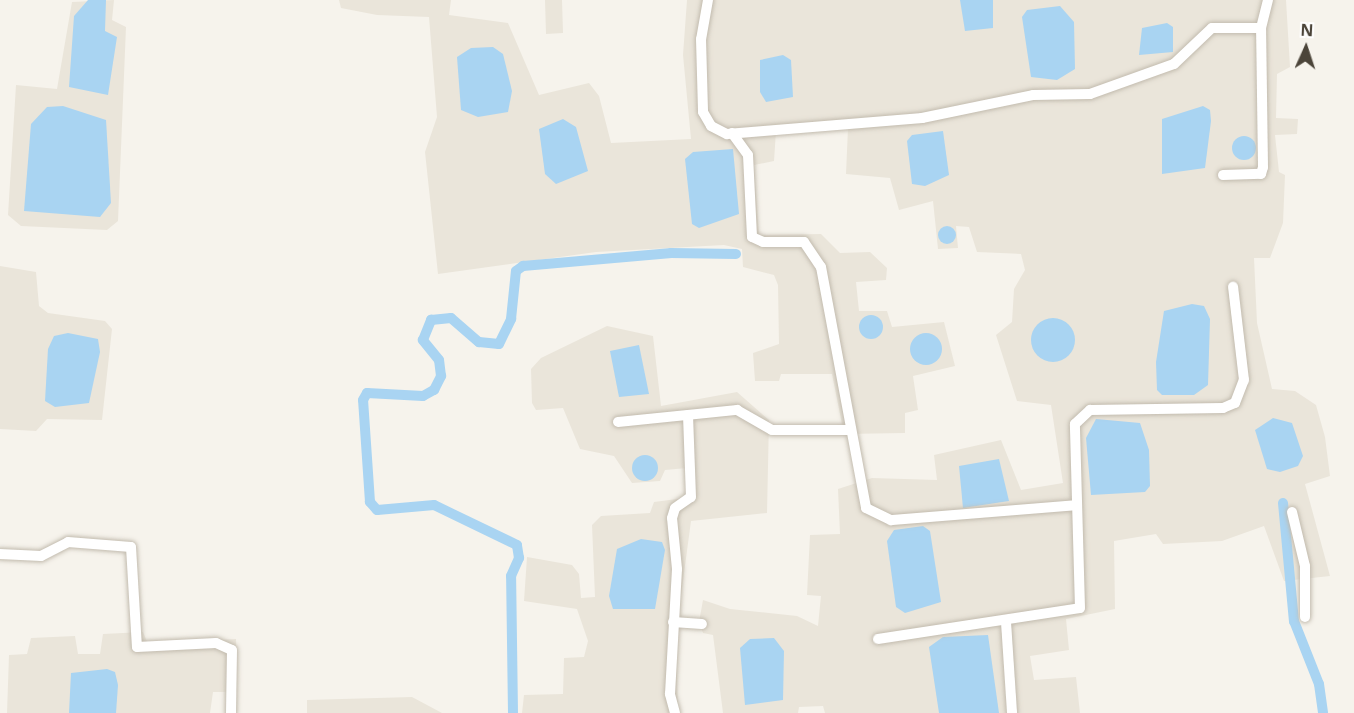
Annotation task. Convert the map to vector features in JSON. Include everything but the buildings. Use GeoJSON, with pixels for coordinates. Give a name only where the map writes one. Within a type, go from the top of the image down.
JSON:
{"type":"FeatureCollection","features":[{"type":"Feature","properties":{"kind":"street"},"geometry":{"type":"LineString","coordinates":[[708,0],[701,39],[704,112],[719,133],[922,118],[1033,95],[1090,94],[1174,64],[1212,28],[1261,28]]}},
{"type":"Feature","properties":{"kind":"street"},"geometry":{"type":"LineString","coordinates":[[1223,175],[1261,174],[1263,167],[1261,28],[1268,0]]}},
{"type":"Feature","properties":{"kind":"street"},"geometry":{"type":"LineString","coordinates":[[732,133],[748,155],[752,237],[763,242],[804,242],[820,267],[863,502],[875,516],[891,520],[1076,505]]}},
{"type":"Feature","properties":{"kind":"street"},"geometry":{"type":"LineString","coordinates":[[878,639],[1006,622],[1080,608],[1073,447],[1081,413],[1236,403],[1244,380],[1233,287]]}},
{"type":"Feature","properties":{"kind":"street"},"geometry":{"type":"LineString","coordinates":[[618,422],[737,410],[772,430],[851,430]]}},
{"type":"Feature","properties":{"kind":"street"},"geometry":{"type":"LineString","coordinates":[[675,713],[670,694],[677,569],[672,514],[691,497],[688,415]]}},
{"type":"Feature","properties":{"kind":"street"},"geometry":{"type":"LineString","coordinates":[[1292,512],[1305,567],[1305,617]]}},
{"type":"Feature","properties":{"kind":"street"},"geometry":{"type":"LineString","coordinates":[[0,554],[41,556],[68,542],[131,547],[137,647],[216,644],[232,650],[231,713]]}},
{"type":"Feature","properties":{"kind":"street"},"geometry":{"type":"LineString","coordinates":[[673,622],[702,624]]}},
{"type":"Feature","properties":{"kind":"street"},"geometry":{"type":"LineString","coordinates":[[1006,622],[1012,713]]}},
{"type":"Feature","properties":{"kind":"shaded area"},"geometry":{"type":"Polygon","coordinates":[[[114,0],[112,20],[126,27],[118,221],[107,230],[21,226],[8,215],[16,85],[57,89],[72,2],[114,0]]]}},
{"type":"Feature","properties":{"kind":"shaded area"},"geometry":{"type":"Polygon","coordinates":[[[339,0],[451,0],[449,15],[508,23],[539,95],[589,83],[599,96],[611,143],[691,139],[683,55],[687,0],[1286,0],[1290,67],[1277,74],[1276,118],[1298,119],[1297,134],[1275,135],[1279,172],[1285,175],[1283,223],[1270,258],[1254,258],[1257,323],[1272,389],[1295,391],[1316,405],[1325,437],[1330,476],[1305,484],[1330,576],[1284,581],[1264,526],[1222,541],[1163,544],[1156,534],[1114,541],[1115,609],[1066,619],[1069,650],[1030,656],[1034,680],[1076,677],[1080,713],[825,713],[823,706],[799,707],[798,713],[723,713],[713,635],[703,633],[699,622],[703,600],[730,609],[797,616],[818,626],[821,596],[807,595],[810,535],[840,534],[838,489],[872,478],[937,480],[934,455],[1001,440],[1021,490],[1063,483],[1051,405],[1017,401],[996,335],[1012,322],[1014,289],[1025,270],[1021,254],[977,252],[969,227],[956,226],[958,248],[938,249],[933,201],[899,210],[890,178],[846,174],[848,128],[776,131],[774,161],[754,165],[759,235],[821,234],[840,253],[870,252],[887,268],[886,280],[856,282],[859,311],[887,311],[892,327],[944,322],[955,366],[913,376],[918,410],[905,413],[905,433],[844,434],[832,374],[781,374],[779,381],[755,381],[753,353],[779,344],[778,285],[774,275],[743,267],[742,249],[724,245],[596,252],[438,274],[425,152],[437,117],[429,17],[377,15],[341,8],[339,0]]]}},
{"type":"Feature","properties":{"kind":"shaded area"},"geometry":{"type":"Polygon","coordinates":[[[545,0],[562,0],[563,33],[546,34],[545,0]]]}},
{"type":"Feature","properties":{"kind":"shaded area"},"geometry":{"type":"Polygon","coordinates":[[[0,266],[36,272],[39,306],[48,313],[105,321],[112,329],[102,420],[47,419],[36,431],[0,429],[0,266]]]}},
{"type":"Feature","properties":{"kind":"shaded area"},"geometry":{"type":"Polygon","coordinates":[[[607,326],[653,336],[661,406],[737,392],[769,420],[767,513],[691,521],[676,633],[678,713],[522,713],[524,695],[563,694],[564,658],[584,657],[588,641],[577,609],[524,601],[527,557],[572,565],[579,574],[581,598],[595,597],[592,525],[601,516],[650,513],[654,502],[685,498],[687,489],[687,468],[665,470],[660,481],[632,483],[614,456],[580,449],[563,408],[536,410],[532,403],[531,369],[541,358],[607,326]]]}},
{"type":"Feature","properties":{"kind":"shaded area"},"geometry":{"type":"Polygon","coordinates":[[[143,632],[148,644],[236,639],[237,692],[213,692],[210,713],[7,713],[9,655],[27,654],[31,638],[75,636],[78,654],[100,654],[103,634],[143,632]]]}},
{"type":"Feature","properties":{"kind":"shaded area"},"geometry":{"type":"Polygon","coordinates":[[[412,697],[442,713],[307,713],[307,700],[412,697]]]}},
{"type":"Feature","properties":{"kind":"water"},"geometry":{"type":"Polygon","coordinates":[[[88,0],[106,0],[105,31],[117,37],[108,95],[69,87],[74,16],[88,0]]]}},
{"type":"Feature","properties":{"kind":"water"},"geometry":{"type":"Polygon","coordinates":[[[960,0],[993,0],[993,28],[965,31],[960,0]]]}},
{"type":"Feature","properties":{"kind":"water"},"geometry":{"type":"Polygon","coordinates":[[[1060,6],[1074,22],[1075,69],[1057,80],[1031,77],[1022,17],[1027,10],[1060,6]]]}},
{"type":"Feature","properties":{"kind":"water"},"geometry":{"type":"Polygon","coordinates":[[[1167,23],[1173,27],[1173,52],[1139,55],[1142,28],[1167,23]]]}},
{"type":"Feature","properties":{"kind":"water"},"geometry":{"type":"Polygon","coordinates":[[[493,47],[503,54],[512,91],[508,112],[478,117],[461,110],[457,57],[471,48],[493,47]]]}},
{"type":"Feature","properties":{"kind":"water"},"geometry":{"type":"Polygon","coordinates":[[[783,55],[791,60],[793,97],[766,102],[760,92],[760,60],[783,55]]]}},
{"type":"Feature","properties":{"kind":"water"},"geometry":{"type":"Polygon","coordinates":[[[63,106],[106,120],[111,203],[100,217],[24,211],[31,124],[47,107],[63,106]]]}},
{"type":"Feature","properties":{"kind":"water"},"geometry":{"type":"Polygon","coordinates":[[[1203,106],[1210,110],[1211,121],[1205,168],[1162,174],[1162,119],[1203,106]]]}},
{"type":"Feature","properties":{"kind":"water"},"geometry":{"type":"Polygon","coordinates":[[[563,119],[576,127],[588,171],[556,184],[545,174],[539,129],[563,119]]]}},
{"type":"Feature","properties":{"kind":"water"},"geometry":{"type":"Polygon","coordinates":[[[943,131],[949,175],[925,186],[912,184],[907,141],[912,135],[943,131]]]}},
{"type":"Feature","properties":{"kind":"water"},"geometry":{"type":"Polygon","coordinates":[[[1244,136],[1249,137],[1255,143],[1255,153],[1249,159],[1244,160],[1239,159],[1233,153],[1232,148],[1233,143],[1239,137],[1244,136]]]}},
{"type":"Feature","properties":{"kind":"water"},"geometry":{"type":"Polygon","coordinates":[[[733,149],[739,214],[699,228],[692,224],[685,159],[693,152],[733,149]]]}},
{"type":"Feature","properties":{"kind":"water"},"geometry":{"type":"Polygon","coordinates":[[[947,226],[953,229],[956,235],[953,241],[947,244],[941,241],[938,235],[941,229],[947,226]]]}},
{"type":"Feature","properties":{"kind":"water"},"geometry":{"type":"Polygon","coordinates":[[[1192,304],[1204,306],[1210,319],[1208,385],[1194,395],[1162,395],[1157,390],[1156,362],[1164,311],[1192,304]]]}},
{"type":"Feature","properties":{"kind":"water"},"geometry":{"type":"Polygon","coordinates":[[[871,315],[880,318],[883,327],[880,336],[871,339],[862,336],[859,327],[862,318],[871,315]]]}},
{"type":"Feature","properties":{"kind":"water"},"geometry":{"type":"Polygon","coordinates":[[[1053,318],[1069,324],[1075,340],[1069,356],[1053,362],[1037,356],[1031,340],[1037,324],[1053,318]]]}},
{"type":"Feature","properties":{"kind":"water"},"geometry":{"type":"Polygon","coordinates":[[[68,333],[98,339],[100,352],[89,403],[55,407],[45,401],[48,349],[54,336],[68,333]]]}},
{"type":"Feature","properties":{"kind":"water"},"geometry":{"type":"Polygon","coordinates":[[[926,333],[937,338],[942,349],[937,360],[926,365],[915,360],[910,349],[915,338],[926,333]]]}},
{"type":"Feature","properties":{"kind":"water"},"geometry":{"type":"Polygon","coordinates":[[[639,345],[649,394],[619,397],[610,351],[639,345]]]}},
{"type":"Feature","properties":{"kind":"water"},"geometry":{"type":"Polygon","coordinates":[[[1273,418],[1292,423],[1303,456],[1298,466],[1280,472],[1267,469],[1255,430],[1273,418]]]}},
{"type":"Feature","properties":{"kind":"water"},"geometry":{"type":"Polygon","coordinates":[[[1096,419],[1140,423],[1149,450],[1150,486],[1145,492],[1091,495],[1086,438],[1096,419]]]}},
{"type":"Feature","properties":{"kind":"water"},"geometry":{"type":"Polygon","coordinates":[[[645,455],[654,459],[658,468],[654,477],[645,481],[636,477],[632,468],[636,459],[645,455]]]}},
{"type":"Feature","properties":{"kind":"water"},"geometry":{"type":"Polygon","coordinates":[[[999,459],[1009,501],[963,508],[959,466],[999,459]]]}},
{"type":"Feature","properties":{"kind":"water"},"geometry":{"type":"Polygon","coordinates":[[[923,526],[930,531],[941,602],[905,613],[896,607],[887,541],[894,530],[923,526]]]}},
{"type":"Feature","properties":{"kind":"water"},"geometry":{"type":"Polygon","coordinates":[[[641,539],[662,542],[665,550],[655,609],[613,609],[609,596],[617,549],[641,539]]]}},
{"type":"Feature","properties":{"kind":"water"},"geometry":{"type":"Polygon","coordinates":[[[988,635],[999,713],[939,713],[929,647],[943,637],[988,635]]]}},
{"type":"Feature","properties":{"kind":"water"},"geometry":{"type":"Polygon","coordinates":[[[774,638],[784,651],[783,700],[745,705],[740,648],[750,639],[774,638]]]}},
{"type":"Feature","properties":{"kind":"water"},"geometry":{"type":"Polygon","coordinates":[[[107,669],[115,672],[118,685],[116,713],[69,713],[71,673],[107,669]]]}},
{"type":"Feature","properties":{"kind":"waterway"},"geometry":{"type":"LineString","coordinates":[[513,713],[511,576],[519,558],[517,545],[434,505],[377,510],[370,502],[363,400],[367,393],[423,396],[434,390],[441,376],[439,360],[423,340],[431,320],[451,318],[479,342],[499,344],[511,319],[516,271],[523,266],[671,253],[736,254]]}},
{"type":"Feature","properties":{"kind":"waterway"},"geometry":{"type":"LineString","coordinates":[[1283,503],[1294,621],[1319,684],[1323,713]]}}]}
